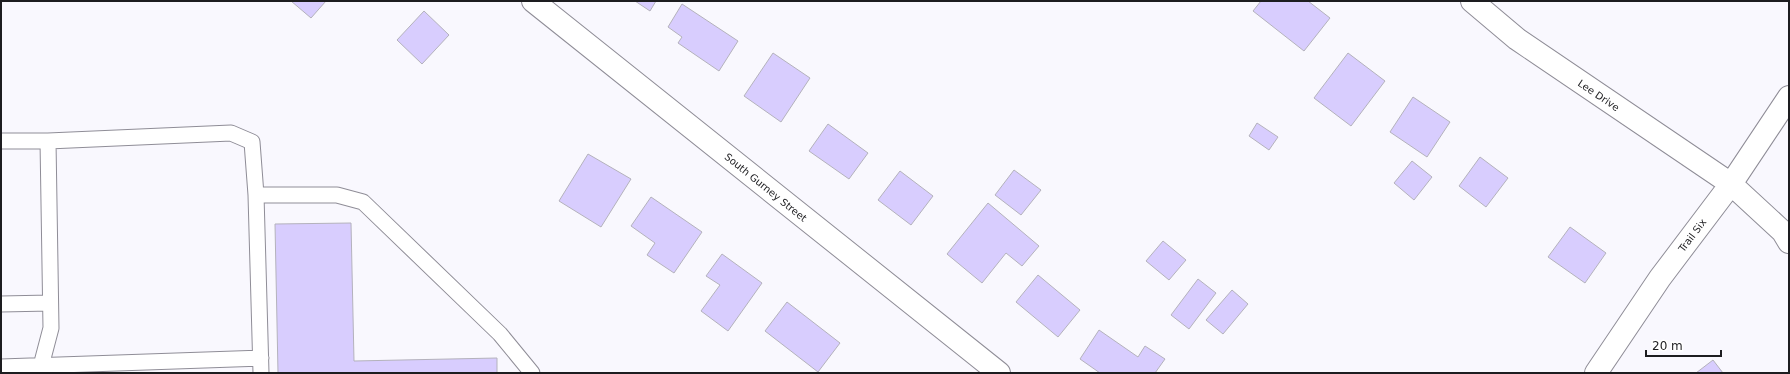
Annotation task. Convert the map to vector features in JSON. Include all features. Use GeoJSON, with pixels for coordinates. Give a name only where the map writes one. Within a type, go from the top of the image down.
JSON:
{"type":"FeatureCollection","features":[{"type":"Feature","properties":{"kind":"street","name":"South Gurney Street"},"geometry":{"type":"LineString","coordinates":[[533,1],[999,373]]}},
{"type":"Feature","properties":{"kind":"street","name":"Lee Drive"},"geometry":{"type":"LineString","coordinates":[[1472,1],[1517,39],[1731,184],[1783,232],[1789,242]]}},
{"type":"Feature","properties":{"kind":"street","name":"Trail Six"},"geometry":{"type":"LineString","coordinates":[[1596,373],[1660,278],[1731,184],[1789,97]]}},
{"type":"Feature","properties":{"kind":"lane"},"geometry":{"type":"LineString","coordinates":[[1,141],[48,141],[231,133],[252,142],[256,195],[261,373]]}},
{"type":"Feature","properties":{"kind":"lane"},"geometry":{"type":"LineString","coordinates":[[41,370],[51,328],[48,141]]}},
{"type":"Feature","properties":{"kind":"lane"},"geometry":{"type":"LineString","coordinates":[[256,195],[337,195],[363,202],[500,334],[532,373]]}},
{"type":"Feature","properties":{"kind":"lane"},"geometry":{"type":"LineString","coordinates":[[1,304],[50,303]]}},
{"type":"Feature","properties":{"kind":"lane"},"geometry":{"type":"LineString","coordinates":[[1,367],[41,370],[261,358]]}},
{"type":"Feature","properties":{"kind":"building"},"geometry":{"type":"Polygon","coordinates":[[[291,1],[326,1],[311,18],[291,1]]]}},
{"type":"Feature","properties":{"kind":"building"},"geometry":{"type":"Polygon","coordinates":[[[635,1],[656,1],[650,11],[635,1]]]}},
{"type":"Feature","properties":{"kind":"building"},"geometry":{"type":"Polygon","coordinates":[[[1261,1],[1308,1],[1330,18],[1304,51],[1253,11],[1261,1]]]}},
{"type":"Feature","properties":{"kind":"building"},"geometry":{"type":"Polygon","coordinates":[[[682,4],[738,41],[719,71],[678,43],[682,37],[668,27],[682,4]]]}},
{"type":"Feature","properties":{"kind":"building"},"geometry":{"type":"Polygon","coordinates":[[[424,11],[449,35],[422,64],[397,40],[424,11]]]}},
{"type":"Feature","properties":{"kind":"building"},"geometry":{"type":"Polygon","coordinates":[[[773,53],[810,78],[781,122],[744,96],[773,53]]]}},
{"type":"Feature","properties":{"kind":"building"},"geometry":{"type":"Polygon","coordinates":[[[1348,53],[1385,81],[1351,126],[1314,98],[1348,53]]]}},
{"type":"Feature","properties":{"kind":"building"},"geometry":{"type":"Polygon","coordinates":[[[1413,97],[1450,122],[1427,157],[1390,132],[1413,97]]]}},
{"type":"Feature","properties":{"kind":"building"},"geometry":{"type":"Polygon","coordinates":[[[1257,123],[1278,137],[1269,150],[1249,136],[1257,123]]]}},
{"type":"Feature","properties":{"kind":"building"},"geometry":{"type":"Polygon","coordinates":[[[828,124],[868,153],[849,179],[809,151],[828,124]]]}},
{"type":"Feature","properties":{"kind":"building"},"geometry":{"type":"Polygon","coordinates":[[[588,154],[631,179],[601,227],[559,201],[588,154]]]}},
{"type":"Feature","properties":{"kind":"building"},"geometry":{"type":"Polygon","coordinates":[[[1480,157],[1508,178],[1486,207],[1459,186],[1480,157]]]}},
{"type":"Feature","properties":{"kind":"building"},"geometry":{"type":"Polygon","coordinates":[[[1412,161],[1432,177],[1414,200],[1394,183],[1412,161]]]}},
{"type":"Feature","properties":{"kind":"building"},"geometry":{"type":"Polygon","coordinates":[[[1014,170],[1041,190],[1021,215],[995,195],[1014,170]]]}},
{"type":"Feature","properties":{"kind":"building"},"geometry":{"type":"Polygon","coordinates":[[[900,171],[933,196],[911,225],[878,200],[900,171]]]}},
{"type":"Feature","properties":{"kind":"building"},"geometry":{"type":"Polygon","coordinates":[[[651,197],[702,232],[674,273],[647,255],[655,243],[631,226],[651,197]]]}},
{"type":"Feature","properties":{"kind":"building"},"geometry":{"type":"Polygon","coordinates":[[[988,203],[1039,246],[1022,266],[1006,253],[982,283],[947,254],[988,203]]]}},
{"type":"Feature","properties":{"kind":"building"},"geometry":{"type":"Polygon","coordinates":[[[351,223],[354,361],[497,358],[497,373],[278,373],[275,224],[351,223]]]}},
{"type":"Feature","properties":{"kind":"building"},"geometry":{"type":"Polygon","coordinates":[[[1570,227],[1606,253],[1585,283],[1548,257],[1570,227]]]}},
{"type":"Feature","properties":{"kind":"building"},"geometry":{"type":"Polygon","coordinates":[[[1163,241],[1186,260],[1169,280],[1146,261],[1163,241]]]}},
{"type":"Feature","properties":{"kind":"building"},"geometry":{"type":"Polygon","coordinates":[[[722,254],[762,283],[728,331],[701,311],[720,285],[706,276],[722,254]]]}},
{"type":"Feature","properties":{"kind":"building"},"geometry":{"type":"Polygon","coordinates":[[[1038,275],[1080,310],[1058,337],[1016,302],[1038,275]]]}},
{"type":"Feature","properties":{"kind":"building"},"geometry":{"type":"Polygon","coordinates":[[[1198,279],[1216,293],[1189,329],[1171,315],[1198,279]]]}},
{"type":"Feature","properties":{"kind":"building"},"geometry":{"type":"Polygon","coordinates":[[[1232,290],[1248,304],[1223,334],[1206,320],[1232,290]]]}},
{"type":"Feature","properties":{"kind":"building"},"geometry":{"type":"Polygon","coordinates":[[[787,302],[840,343],[818,372],[765,331],[787,302]]]}},
{"type":"Feature","properties":{"kind":"building"},"geometry":{"type":"Polygon","coordinates":[[[1099,330],[1138,357],[1145,346],[1165,359],[1155,373],[1100,373],[1080,359],[1099,330]]]}},
{"type":"Feature","properties":{"kind":"building"},"geometry":{"type":"Polygon","coordinates":[[[1713,360],[1723,373],[1696,373],[1713,360]]]}}]}
